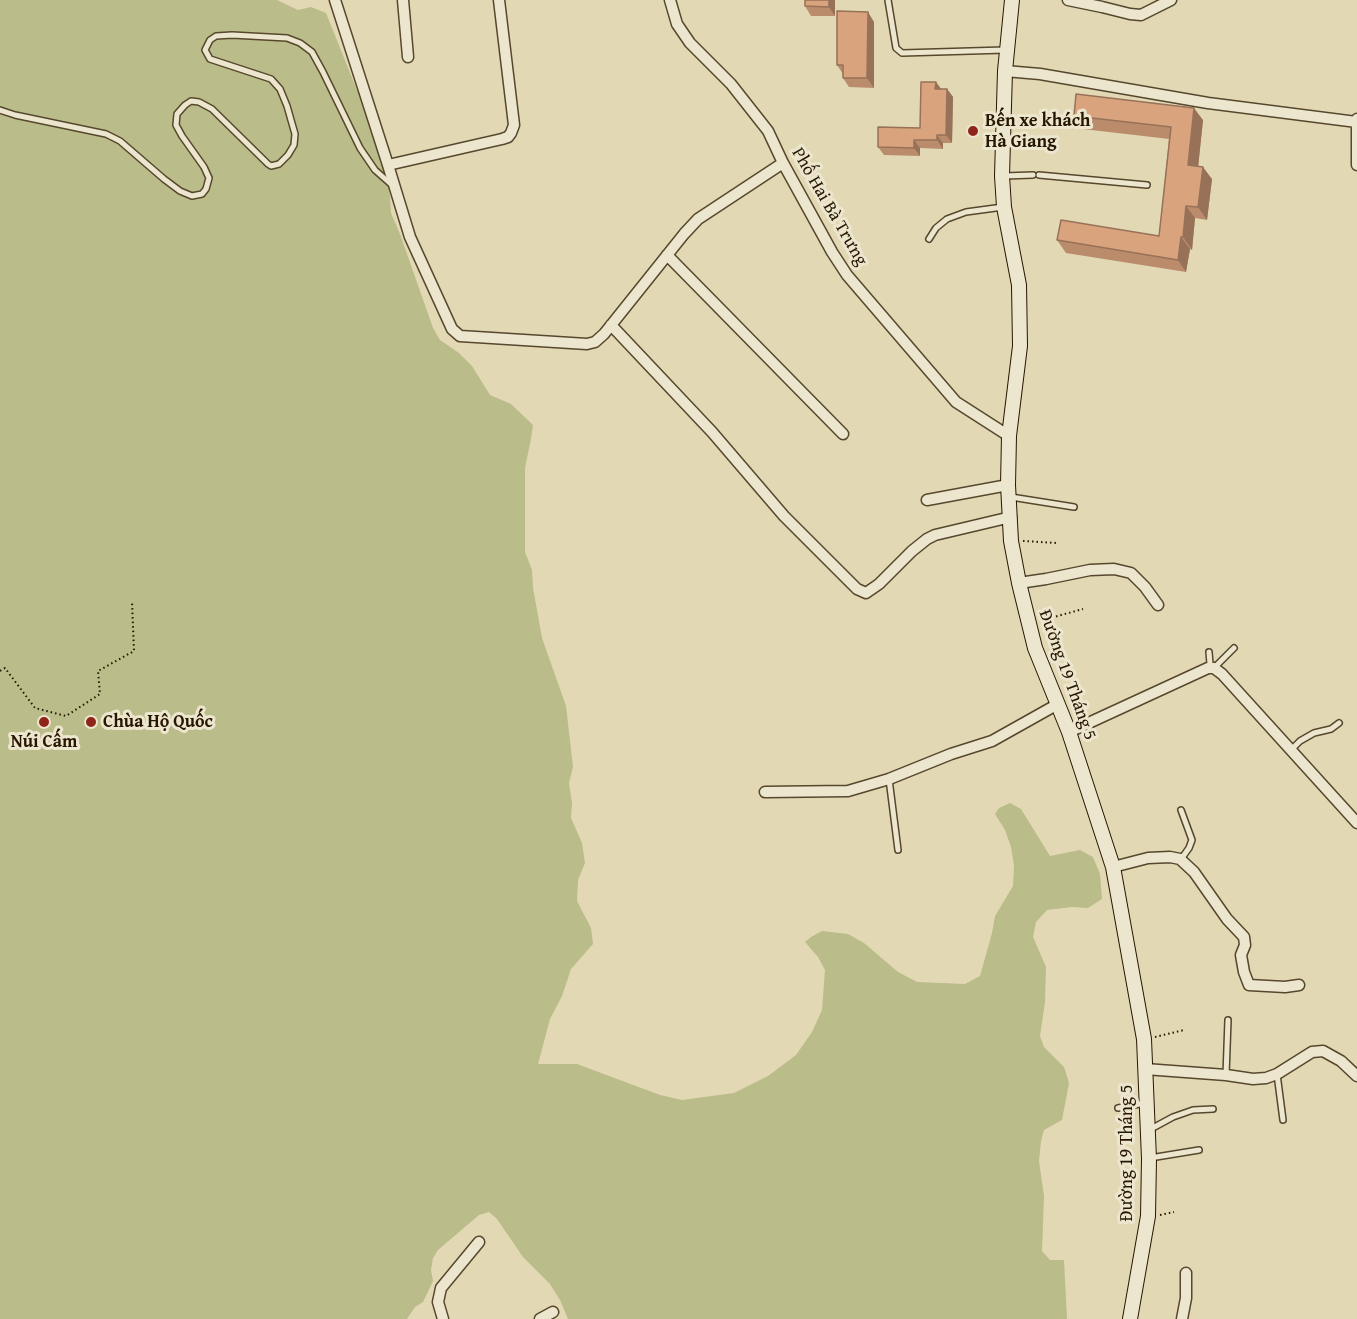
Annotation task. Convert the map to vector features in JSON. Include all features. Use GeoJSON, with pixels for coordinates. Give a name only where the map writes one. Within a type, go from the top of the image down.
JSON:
{"type":"FeatureCollection","features":[{"type":"Feature","properties":{"kind":"street"},"geometry":{"type":"LineString","coordinates":[[335,0],[410,237],[452,329],[460,336],[587,344],[595,342],[612,325],[698,219],[783,163]]}},
{"type":"Feature","properties":{"kind":"street"},"geometry":{"type":"LineString","coordinates":[[403,0],[408,57]]}},
{"type":"Feature","properties":{"kind":"street"},"geometry":{"type":"LineString","coordinates":[[388,165],[502,140],[511,133],[514,125],[499,0]]}},
{"type":"Feature","properties":{"kind":"street","name":"Phố Hai Bà Trưng"},"geometry":{"type":"LineString","coordinates":[[670,0],[677,24],[683,33],[704,58],[731,84],[768,131],[832,252],[854,283],[956,402],[1009,436]]}},
{"type":"Feature","properties":{"kind":"street","name":"Đường 19 Tháng 5"},"geometry":{"type":"LineString","coordinates":[[1012,0],[1006,50],[1002,177],[1019,285],[1020,345],[1009,436],[1011,541],[1035,648],[1069,732],[1113,867],[1144,1040],[1149,1158],[1148,1216],[1130,1319]]}},
{"type":"Feature","properties":{"kind":"street"},"geometry":{"type":"LineString","coordinates":[[1068,0],[1141,15],[1171,0]]}},
{"type":"Feature","properties":{"kind":"street"},"geometry":{"type":"LineString","coordinates":[[1005,71],[1040,74],[1208,103],[1357,121],[1357,165]]}},
{"type":"Feature","properties":{"kind":"street"},"geometry":{"type":"LineString","coordinates":[[668,255],[843,434]]}},
{"type":"Feature","properties":{"kind":"street"},"geometry":{"type":"LineString","coordinates":[[612,325],[712,432],[784,516],[857,589],[866,592],[879,585],[912,551],[935,535],[1011,517]]}},
{"type":"Feature","properties":{"kind":"street"},"geometry":{"type":"LineString","coordinates":[[927,500],[954,494],[1009,491]]}},
{"type":"Feature","properties":{"kind":"street"},"geometry":{"type":"LineString","coordinates":[[1019,583],[1090,570],[1114,569],[1131,573],[1158,605]]}},
{"type":"Feature","properties":{"kind":"street"},"geometry":{"type":"LineString","coordinates":[[1069,732],[1211,668],[1222,674],[1357,824]]}},
{"type":"Feature","properties":{"kind":"street"},"geometry":{"type":"LineString","coordinates":[[765,792],[848,791],[889,779],[951,754],[992,741],[1058,704]]}},
{"type":"Feature","properties":{"kind":"street"},"geometry":{"type":"LineString","coordinates":[[1113,867],[1148,858],[1180,858],[1194,872],[1227,919],[1244,937],[1245,945],[1241,955],[1249,985],[1285,987],[1299,985]]}},
{"type":"Feature","properties":{"kind":"street"},"geometry":{"type":"LineString","coordinates":[[1144,1069],[1253,1079],[1266,1078],[1277,1074],[1312,1052],[1323,1051],[1341,1061],[1357,1076]]}},
{"type":"Feature","properties":{"kind":"street"},"geometry":{"type":"LineString","coordinates":[[443,1319],[438,1302],[441,1288],[479,1242]]}},
{"type":"Feature","properties":{"kind":"street"},"geometry":{"type":"LineString","coordinates":[[1182,1319],[1186,1298],[1186,1273]]}},
{"type":"Feature","properties":{"kind":"street"},"geometry":{"type":"LineString","coordinates":[[540,1319],[553,1312]]}},
{"type":"Feature","properties":{"kind":"lane"},"geometry":{"type":"LineString","coordinates":[[888,0],[896,48],[902,53],[1006,50]]}},
{"type":"Feature","properties":{"kind":"lane"},"geometry":{"type":"LineString","coordinates":[[0,110],[106,134],[120,141],[180,191],[192,196],[202,194],[209,178],[176,124],[177,114],[191,101],[199,102],[212,109],[271,166],[279,164],[288,156],[294,145],[295,134],[280,89],[271,79],[210,59],[206,50],[210,40],[216,36],[232,35],[287,38],[300,43],[312,52],[360,148],[375,170],[395,188]]}},
{"type":"Feature","properties":{"kind":"lane"},"geometry":{"type":"LineString","coordinates":[[1002,177],[1036,175],[1147,185]]}},
{"type":"Feature","properties":{"kind":"lane"},"geometry":{"type":"LineString","coordinates":[[929,239],[936,228],[947,219],[966,212],[1005,207]]}},
{"type":"Feature","properties":{"kind":"lane"},"geometry":{"type":"LineString","coordinates":[[1009,491],[1074,507]]}},
{"type":"Feature","properties":{"kind":"lane"},"geometry":{"type":"LineString","coordinates":[[1209,652],[1211,668],[1234,648]]}},
{"type":"Feature","properties":{"kind":"lane"},"geometry":{"type":"LineString","coordinates":[[1291,750],[1300,741],[1314,733],[1331,729],[1339,723]]}},
{"type":"Feature","properties":{"kind":"lane"},"geometry":{"type":"LineString","coordinates":[[889,779],[898,850]]}},
{"type":"Feature","properties":{"kind":"lane"},"geometry":{"type":"LineString","coordinates":[[1180,858],[1185,855],[1192,840],[1181,810]]}},
{"type":"Feature","properties":{"kind":"lane"},"geometry":{"type":"LineString","coordinates":[[1226,1076],[1228,1020]]}},
{"type":"Feature","properties":{"kind":"lane"},"geometry":{"type":"LineString","coordinates":[[1277,1074],[1283,1120]]}},
{"type":"Feature","properties":{"kind":"lane"},"geometry":{"type":"LineString","coordinates":[[1118,1108],[1146,1103]]}},
{"type":"Feature","properties":{"kind":"lane"},"geometry":{"type":"LineString","coordinates":[[1148,1131],[1192,1110],[1213,1109]]}},
{"type":"Feature","properties":{"kind":"lane"},"geometry":{"type":"LineString","coordinates":[[1149,1158],[1199,1150]]}},
{"type":"Feature","properties":{"kind":"path"},"geometry":{"type":"LineString","coordinates":[[1011,541],[1058,543]]}},
{"type":"Feature","properties":{"kind":"path"},"geometry":{"type":"LineString","coordinates":[[0,671],[5,668],[35,708],[66,716],[100,694],[98,671],[134,651],[132,602]]}},
{"type":"Feature","properties":{"kind":"path"},"geometry":{"type":"LineString","coordinates":[[1028,624],[1083,609]]}},
{"type":"Feature","properties":{"kind":"path"},"geometry":{"type":"LineString","coordinates":[[1144,1040],[1184,1030]]}},
{"type":"Feature","properties":{"kind":"green space"},"geometry":{"type":"Polygon","coordinates":[[[0,0],[277,0],[298,10],[311,7],[326,13],[383,155],[391,213],[433,328],[440,340],[459,353],[472,366],[490,395],[511,404],[533,425],[525,468],[525,552],[532,570],[542,638],[566,706],[573,767],[569,783],[572,803],[571,818],[582,843],[585,863],[578,880],[577,901],[591,928],[593,944],[571,969],[562,996],[550,1019],[538,1064],[577,1064],[660,1095],[682,1100],[734,1093],[768,1076],[796,1055],[812,1032],[822,1010],[825,970],[818,957],[805,942],[822,931],[848,934],[864,943],[898,972],[917,982],[965,984],[980,976],[995,916],[1013,886],[1014,865],[1011,847],[1005,830],[995,814],[999,808],[1010,803],[1021,809],[1050,856],[1080,850],[1093,857],[1100,874],[1102,899],[1088,908],[1047,910],[1036,922],[1033,937],[1046,967],[1045,1002],[1040,1036],[1044,1047],[1064,1067],[1069,1083],[1062,1120],[1044,1130],[1039,1161],[1044,1196],[1042,1251],[1050,1260],[1064,1260],[1067,1319],[568,1319],[550,1284],[523,1257],[497,1219],[489,1212],[479,1215],[438,1250],[433,1258],[431,1270],[433,1281],[423,1302],[415,1307],[407,1319],[0,1319],[0,0]]]}},
{"type":"Feature","properties":{"kind":"building"},"geometry":{"type":"Polygon","coordinates":[[[805,0],[829,0],[829,7],[805,6],[805,0]]]}},
{"type":"Feature","properties":{"kind":"building"},"geometry":{"type":"Polygon","coordinates":[[[837,11],[868,12],[867,78],[843,78],[843,65],[837,65],[837,11]]]}},
{"type":"Feature","properties":{"kind":"building"},"geometry":{"type":"Polygon","coordinates":[[[921,82],[936,82],[935,89],[947,89],[946,135],[937,135],[937,140],[914,140],[914,148],[878,147],[878,127],[920,128],[921,82]]]}},
{"type":"Feature","properties":{"kind":"building"},"geometry":{"type":"Polygon","coordinates":[[[1076,94],[1194,108],[1188,165],[1203,167],[1198,207],[1186,206],[1178,260],[1057,240],[1061,220],[1159,236],[1171,127],[1074,116],[1076,94]]]}},
{"type":"Feature","properties":{"kind":"place","name":"Bến xe khách Hà Giang"},"geometry":{"type":"Point","coordinates":[973,131]}},
{"type":"Feature","properties":{"kind":"place","name":"Núi Cấm"},"geometry":{"type":"Point","coordinates":[44,722]}},
{"type":"Feature","properties":{"kind":"place","name":"Chùa Hộ Quốc"},"geometry":{"type":"Point","coordinates":[91,722]}}]}
